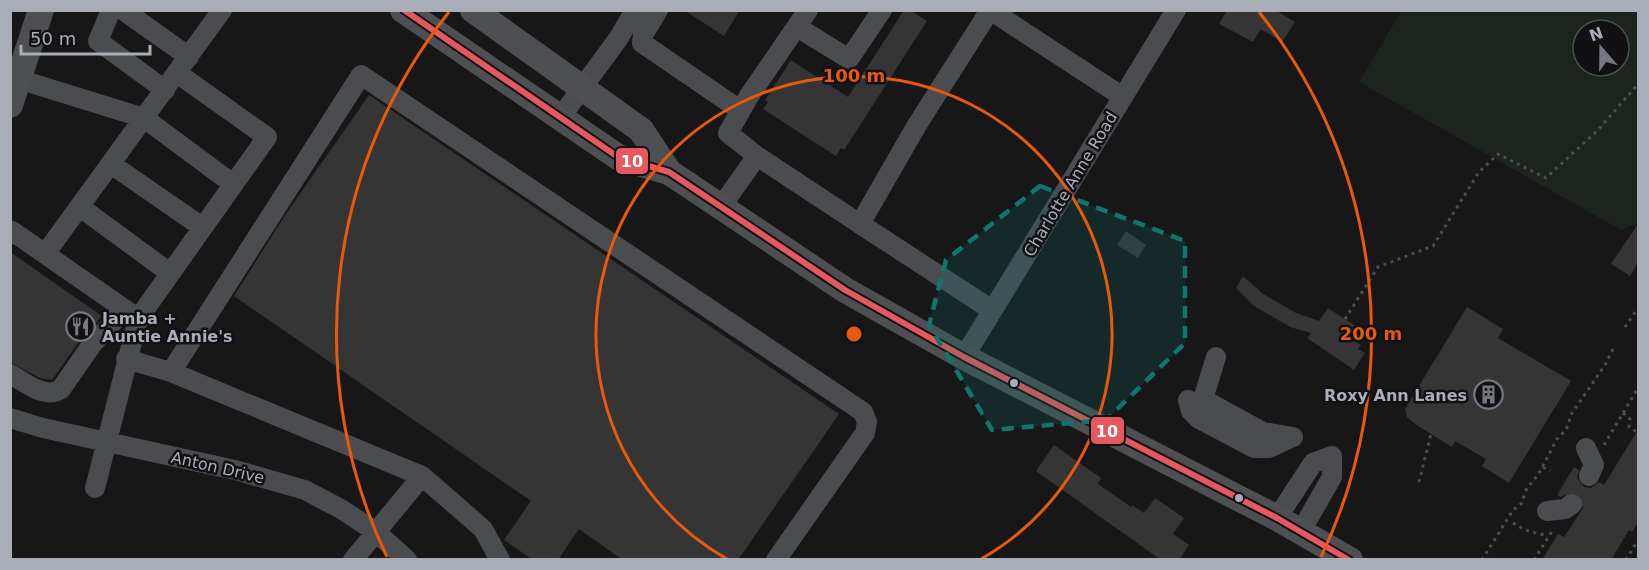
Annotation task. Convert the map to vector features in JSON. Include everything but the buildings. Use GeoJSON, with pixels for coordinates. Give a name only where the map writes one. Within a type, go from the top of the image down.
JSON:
{"type":"FeatureCollection","features":[{"type":"Feature","properties":{"kind":"main road"},"geometry":{"type":"LineString","coordinates":[[10,105],[41,10]]}},
{"type":"Feature","properties":{"kind":"main road"},"geometry":{"type":"LineString","coordinates":[[403,10],[618,158],[669,172],[845,290],[964,357],[1277,518],[1350,560]]}},
{"type":"Feature","properties":{"kind":"main road"},"geometry":{"type":"LineString","coordinates":[[472,10],[641,130],[669,172]]}},
{"type":"Feature","properties":{"kind":"street"},"geometry":{"type":"LineString","coordinates":[[111,10],[98,41],[165,90]]}},
{"type":"Feature","properties":{"kind":"street"},"geometry":{"type":"LineString","coordinates":[[10,374],[44,392],[55,393],[61,389],[93,343],[130,313],[170,273],[267,137],[123,10]]}},
{"type":"Feature","properties":{"kind":"street"},"geometry":{"type":"LineString","coordinates":[[45,254],[222,10]]}},
{"type":"Feature","properties":{"kind":"street"},"geometry":{"type":"LineString","coordinates":[[560,118],[618,39],[635,10]]}},
{"type":"Feature","properties":{"kind":"street"},"geometry":{"type":"LineString","coordinates":[[658,10],[643,35],[642,43],[740,110]]}},
{"type":"Feature","properties":{"kind":"street"},"geometry":{"type":"LineString","coordinates":[[808,10],[740,110],[728,133],[757,156],[992,310]]}},
{"type":"Feature","properties":{"kind":"street"},"geometry":{"type":"LineString","coordinates":[[797,27],[849,59],[882,10]]}},
{"type":"Feature","properties":{"kind":"street"},"geometry":{"type":"LineString","coordinates":[[860,224],[917,125],[990,10],[1123,97]]}},
{"type":"Feature","properties":{"kind":"street","name":"Charlotte Anne Road"},"geometry":{"type":"LineString","coordinates":[[964,357],[1176,10]]}},
{"type":"Feature","properties":{"kind":"street"},"geometry":{"type":"LineString","coordinates":[[171,372],[361,75],[863,412],[867,422],[865,433],[776,560]]}},
{"type":"Feature","properties":{"kind":"street"},"geometry":{"type":"LineString","coordinates":[[18,79],[144,118],[233,184]]}},
{"type":"Feature","properties":{"kind":"street"},"geometry":{"type":"LineString","coordinates":[[720,208],[757,156]]}},
{"type":"Feature","properties":{"kind":"street"},"geometry":{"type":"LineString","coordinates":[[111,164],[202,227]]}},
{"type":"Feature","properties":{"kind":"street"},"geometry":{"type":"LineString","coordinates":[[80,207],[170,273]]}},
{"type":"Feature","properties":{"kind":"street"},"geometry":{"type":"LineString","coordinates":[[11,233],[130,313]]}},
{"type":"Feature","properties":{"kind":"street"},"geometry":{"type":"LineString","coordinates":[[95,488],[126,358],[130,313]]}},
{"type":"Feature","properties":{"kind":"street"},"geometry":{"type":"LineString","coordinates":[[1188,400],[1191,411],[1199,419],[1254,448],[1269,448],[1293,437],[1263,432],[1208,402],[1204,396],[1205,386],[1216,357]]}},
{"type":"Feature","properties":{"kind":"street"},"geometry":{"type":"LineString","coordinates":[[126,358],[171,372],[422,476],[483,529],[500,560]]}},
{"type":"Feature","properties":{"kind":"street","name":"Anton Drive"},"geometry":{"type":"LineString","coordinates":[[10,417],[107,442],[235,470],[305,490],[341,509],[376,532],[406,560]]}},
{"type":"Feature","properties":{"kind":"street"},"geometry":{"type":"LineString","coordinates":[[1589,476],[1594,465],[1595,450]]}},
{"type":"Feature","properties":{"kind":"street"},"geometry":{"type":"LineString","coordinates":[[1277,518],[1313,463],[1332,456],[1332,477],[1301,531]]}},
{"type":"Feature","properties":{"kind":"street"},"geometry":{"type":"LineString","coordinates":[[353,560],[422,476]]}},
{"type":"Feature","properties":{"kind":"street"},"geometry":{"type":"LineString","coordinates":[[1554,518],[1572,504]]}},
{"type":"Feature","properties":{"kind":"path"},"geometry":{"type":"LineString","coordinates":[[1345,319],[1378,267],[1433,246],[1479,172],[1498,154],[1546,178],[1599,129],[1638,84]]}},
{"type":"Feature","properties":{"kind":"path"},"geometry":{"type":"LineString","coordinates":[[1625,327],[1638,308]]}},
{"type":"Feature","properties":{"kind":"path"},"geometry":{"type":"LineString","coordinates":[[1482,560],[1513,510],[1521,504],[1527,488],[1543,466],[1554,444],[1566,430],[1572,413],[1605,365],[1615,345]]}},
{"type":"Feature","properties":{"kind":"path"},"geometry":{"type":"LineString","coordinates":[[1595,450],[1605,443],[1638,388]]}},
{"type":"Feature","properties":{"kind":"path"},"geometry":{"type":"LineString","coordinates":[[1623,413],[1630,419],[1629,427],[1637,432]]}},
{"type":"Feature","properties":{"kind":"path"},"geometry":{"type":"LineString","coordinates":[[1419,482],[1431,434]]}},
{"type":"Feature","properties":{"kind":"path"},"geometry":{"type":"LineString","coordinates":[[1543,466],[1550,471]]}},
{"type":"Feature","properties":{"kind":"path"},"geometry":{"type":"LineString","coordinates":[[1534,560],[1552,530],[1554,518]]}},
{"type":"Feature","properties":{"kind":"path"},"geometry":{"type":"LineString","coordinates":[[1513,523],[1525,530],[1548,536]]}},
{"type":"Feature","properties":{"kind":"path"},"geometry":{"type":"LineString","coordinates":[[1626,560],[1638,540]]}},
{"type":"Feature","properties":{"kind":"highlighted area"},"geometry":{"type":"Polygon","coordinates":[[[1040,186],[1185,241],[1185,343],[1106,420],[992,430],[929,325],[946,260],[1040,186]]]}},
{"type":"Feature","properties":{"kind":"shaded area"},"geometry":{"type":"Polygon","coordinates":[[[1402,10],[1638,11],[1638,223],[1621,230],[1359,82],[1402,10]]]}},
{"type":"Feature","properties":{"kind":"tunnel"},"geometry":{"type":"LineString","coordinates":[[1572,504],[1589,476]]}},
{"type":"Feature","properties":{"kind":"transit line","name":"10"},"geometry":{"type":"LineString","coordinates":[[404,10],[618,157],[669,172],[845,290],[964,357],[1277,518],[1349,560]]}},
{"type":"Feature","properties":{"kind":"place","name":"Jamba + Auntie Annie's"},"geometry":{"type":"Point","coordinates":[81,327]}},
{"type":"Feature","properties":{"kind":"place","name":"Roxy Ann Lanes"},"geometry":{"type":"Point","coordinates":[1488,395]}}]}
